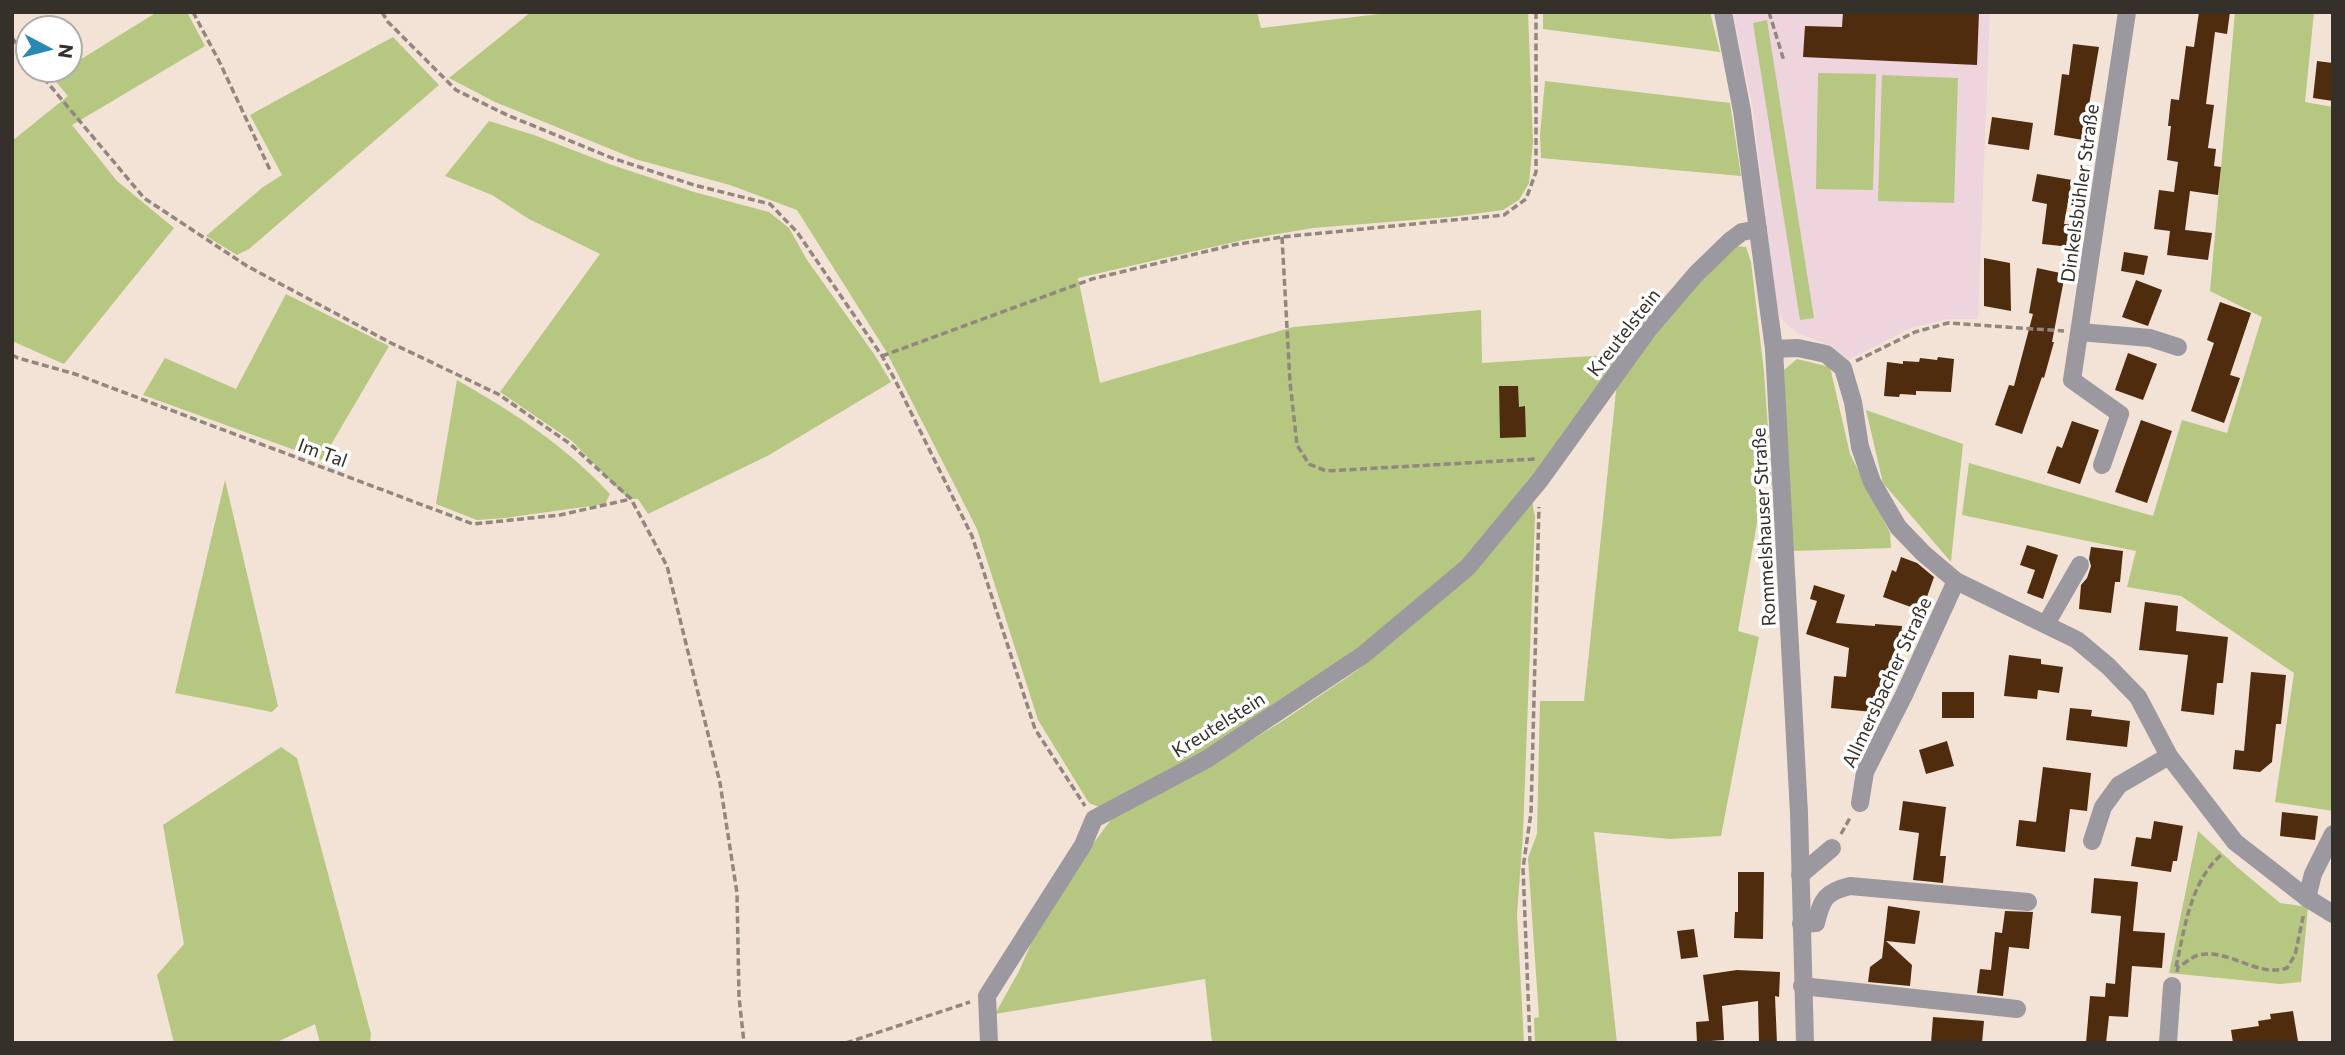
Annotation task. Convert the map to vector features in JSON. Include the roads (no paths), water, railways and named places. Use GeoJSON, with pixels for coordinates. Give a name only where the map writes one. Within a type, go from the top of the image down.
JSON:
{"type":"FeatureCollection","features":[{"type":"Feature","properties":{"kind":"street","name":"Rommelshauser Straße"},"geometry":{"type":"LineString","coordinates":[[1723,12],[1742,110],[1774,349],[1788,601],[1805,1043]]}},
{"type":"Feature","properties":{"kind":"street","name":"Dinkelsbühler Straße"},"geometry":{"type":"LineString","coordinates":[[2102,465],[2120,414],[2072,380],[2127,12]]}},
{"type":"Feature","properties":{"kind":"street","name":"Kreutelstein"},"geometry":{"type":"LineString","coordinates":[[989,1043],[987,996],[1083,845],[1094,819],[1208,759],[1363,655],[1468,567],[1540,480],[1648,330],[1696,274],[1742,232],[1758,229]]}},
{"type":"Feature","properties":{"kind":"street"},"geometry":{"type":"LineString","coordinates":[[2080,332],[2150,338],[2178,347]]}},
{"type":"Feature","properties":{"kind":"street"},"geometry":{"type":"LineString","coordinates":[[1774,349],[1798,348],[1826,354],[1843,368],[1853,402],[1860,447],[1872,482],[1898,527],[1923,554],[1956,581],[2077,640],[2108,666],[2138,697],[2169,756],[2235,842],[2307,898],[2333,914]]}},
{"type":"Feature","properties":{"kind":"street"},"geometry":{"type":"LineString","coordinates":[[2046,624],[2080,565]]}},
{"type":"Feature","properties":{"kind":"street","name":"Allmersbacher Straße"},"geometry":{"type":"LineString","coordinates":[[1860,803],[1865,772],[1956,581]]}},
{"type":"Feature","properties":{"kind":"street"},"geometry":{"type":"LineString","coordinates":[[2092,841],[2103,807],[2119,785],[2169,756]]}},
{"type":"Feature","properties":{"kind":"street"},"geometry":{"type":"LineString","coordinates":[[2307,898],[2312,874],[2333,834]]}},
{"type":"Feature","properties":{"kind":"street"},"geometry":{"type":"LineString","coordinates":[[1800,876],[1832,848]]}},
{"type":"Feature","properties":{"kind":"street"},"geometry":{"type":"LineString","coordinates":[[1801,924],[1816,923],[1822,902],[1833,890],[1850,886],[2028,902]]}},
{"type":"Feature","properties":{"kind":"street"},"geometry":{"type":"LineString","coordinates":[[1802,986],[2017,1009]]}},
{"type":"Feature","properties":{"kind":"street"},"geometry":{"type":"LineString","coordinates":[[2168,1043],[2172,986]]}}]}
